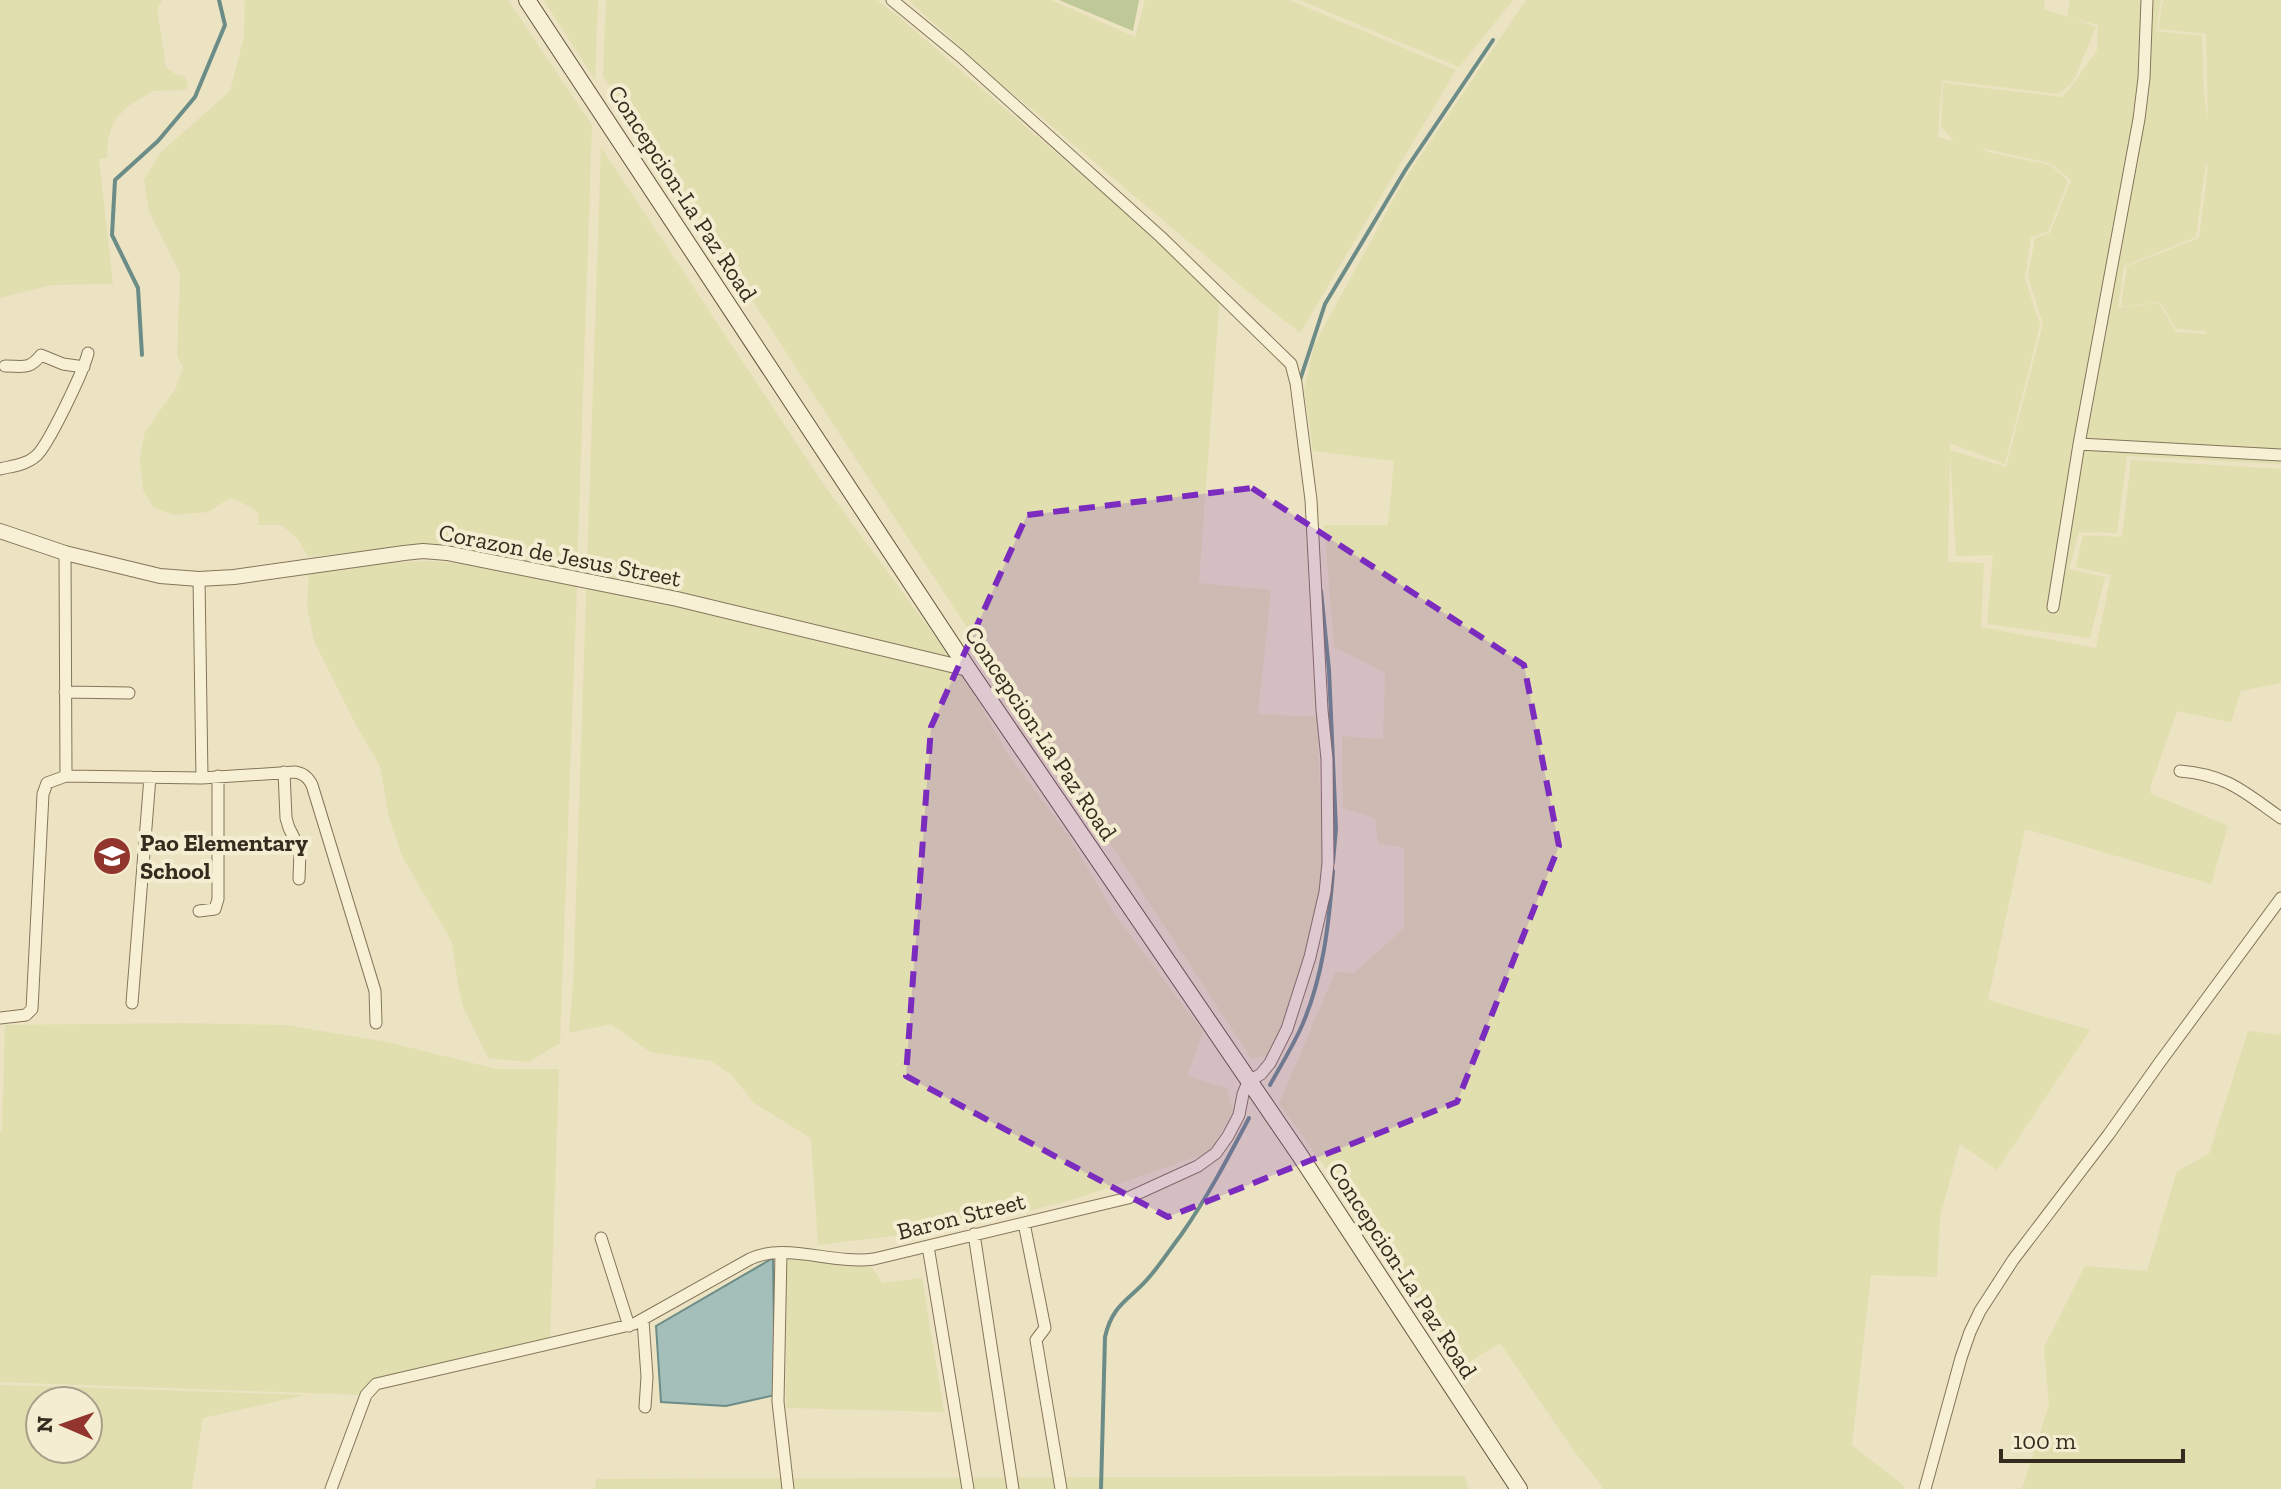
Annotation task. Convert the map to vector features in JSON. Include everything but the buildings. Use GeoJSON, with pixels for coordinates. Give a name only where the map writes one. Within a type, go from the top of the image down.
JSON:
{"type":"FeatureCollection","features":[{"type":"Feature","properties":{"kind":"main road","name":"Concepcion-La Paz Road"},"geometry":{"type":"LineString","coordinates":[[527,0],[968,669],[1299,1154],[1519,1489]]}},
{"type":"Feature","properties":{"kind":"street"},"geometry":{"type":"LineString","coordinates":[[892,0],[960,56],[1161,237],[1291,364],[1311,500],[1327,759],[1328,863],[1313,944],[1287,1029],[1270,1063],[1261,1074],[1248,1082]]}},
{"type":"Feature","properties":{"kind":"street"},"geometry":{"type":"LineString","coordinates":[[2053,607],[2079,444],[2136,135],[2144,78],[2147,0]]}},
{"type":"Feature","properties":{"kind":"street"},"geometry":{"type":"LineString","coordinates":[[0,469],[26,463],[38,455],[84,367],[88,353]]}},
{"type":"Feature","properties":{"kind":"street"},"geometry":{"type":"LineString","coordinates":[[5,366],[33,365],[41,355],[63,364],[84,367]]}},
{"type":"Feature","properties":{"kind":"street"},"geometry":{"type":"LineString","coordinates":[[2079,444],[2281,455]]}},
{"type":"Feature","properties":{"kind":"street","name":"Corazon de Jesus Street"},"geometry":{"type":"LineString","coordinates":[[0,531],[65,553],[160,576],[199,579],[234,577],[390,554],[423,551],[447,553],[677,599],[968,669]]}},
{"type":"Feature","properties":{"kind":"street"},"geometry":{"type":"LineString","coordinates":[[65,553],[66,776]]}},
{"type":"Feature","properties":{"kind":"street"},"geometry":{"type":"LineString","coordinates":[[199,579],[202,778]]}},
{"type":"Feature","properties":{"kind":"street"},"geometry":{"type":"LineString","coordinates":[[65,692],[129,693]]}},
{"type":"Feature","properties":{"kind":"street"},"geometry":{"type":"LineString","coordinates":[[2180,771],[2213,776],[2234,784],[2281,818]]}},
{"type":"Feature","properties":{"kind":"street"},"geometry":{"type":"LineString","coordinates":[[0,1018],[26,1015],[32,1009],[43,794],[47,783],[66,776],[202,778],[284,772],[301,773],[312,785],[375,991],[376,1023]]}},
{"type":"Feature","properties":{"kind":"street"},"geometry":{"type":"LineString","coordinates":[[284,772],[286,818],[300,850],[299,879]]}},
{"type":"Feature","properties":{"kind":"street"},"geometry":{"type":"LineString","coordinates":[[199,911],[215,909],[218,905],[218,776]]}},
{"type":"Feature","properties":{"kind":"street"},"geometry":{"type":"LineString","coordinates":[[132,1003],[150,777]]}},
{"type":"Feature","properties":{"kind":"street"},"geometry":{"type":"LineString","coordinates":[[1925,1489],[1961,1358],[1980,1311],[2013,1260],[2281,898]]}},
{"type":"Feature","properties":{"kind":"street","name":"Baron Street"},"geometry":{"type":"LineString","coordinates":[[331,1489],[366,1395],[376,1384],[629,1326],[768,1252],[864,1261],[1128,1198],[1198,1166],[1216,1153],[1239,1115],[1248,1082]]}},
{"type":"Feature","properties":{"kind":"street"},"geometry":{"type":"LineString","coordinates":[[1024,1223],[1045,1328],[1036,1340],[1061,1489]]}},
{"type":"Feature","properties":{"kind":"street"},"geometry":{"type":"LineString","coordinates":[[974,1234],[1013,1489]]}},
{"type":"Feature","properties":{"kind":"street"},"geometry":{"type":"LineString","coordinates":[[601,1238],[629,1326]]}},
{"type":"Feature","properties":{"kind":"street"},"geometry":{"type":"LineString","coordinates":[[928,1246],[968,1489]]}},
{"type":"Feature","properties":{"kind":"street"},"geometry":{"type":"LineString","coordinates":[[781,1253],[778,1402],[788,1489]]}},
{"type":"Feature","properties":{"kind":"street"},"geometry":{"type":"LineString","coordinates":[[643,1320],[647,1377],[645,1407]]}},
{"type":"Feature","properties":{"kind":"highlighted area"},"geometry":{"type":"Polygon","coordinates":[[[1252,488],[1524,665],[1559,846],[1457,1102],[1168,1217],[906,1076],[931,727],[1027,515],[1252,488]]]}},
{"type":"Feature","properties":{"kind":"shaded area"},"geometry":{"type":"Polygon","coordinates":[[[0,0],[163,0],[157,8],[166,67],[188,81],[186,90],[153,91],[128,106],[114,121],[108,139],[107,158],[99,159],[113,284],[52,285],[0,298],[0,0]]]}},
{"type":"Feature","properties":{"kind":"shaded area"},"geometry":{"type":"Polygon","coordinates":[[[245,0],[508,0],[592,125],[577,574],[458,550],[415,545],[308,557],[298,539],[281,525],[258,525],[259,514],[230,498],[208,512],[174,515],[154,508],[143,490],[140,458],[145,432],[176,388],[183,367],[177,356],[180,274],[149,212],[144,180],[160,153],[230,91],[244,37],[245,0]]]}},
{"type":"Feature","properties":{"kind":"shaded area"},"geometry":{"type":"Polygon","coordinates":[[[544,0],[598,0],[595,80],[550,10],[544,0]]]}},
{"type":"Feature","properties":{"kind":"shaded area"},"geometry":{"type":"Polygon","coordinates":[[[606,0],[877,0],[1220,295],[1199,583],[1271,590],[1258,714],[1317,717],[1323,875],[1304,963],[1270,1055],[1252,1059],[603,76],[606,0]]]}},
{"type":"Feature","properties":{"kind":"shaded area"},"geometry":{"type":"Polygon","coordinates":[[[908,0],[1051,0],[1135,37],[1145,0],[1289,0],[1456,70],[1300,333],[997,80],[908,0]]]}},
{"type":"Feature","properties":{"kind":"shaded area"},"geometry":{"type":"Polygon","coordinates":[[[1300,0],[1513,0],[1459,67],[1300,0]]]}},
{"type":"Feature","properties":{"kind":"shaded area"},"geometry":{"type":"Polygon","coordinates":[[[1526,0],[2045,0],[2044,9],[2067,17],[2070,0],[2161,0],[2156,31],[2202,36],[2208,120],[2206,34],[2158,29],[2163,0],[2281,0],[2281,464],[2127,456],[2117,533],[2079,532],[2069,569],[2105,577],[2090,638],[1987,624],[1993,555],[1956,556],[1950,453],[1948,562],[1984,563],[1981,627],[2096,648],[2111,575],[2076,567],[2083,535],[2122,537],[2131,460],[2281,469],[2281,683],[2241,691],[2231,722],[2177,711],[2151,785],[2150,793],[2228,826],[2211,884],[2025,829],[1988,1000],[2090,1030],[1997,1170],[1960,1144],[1940,1216],[1937,1277],[1871,1275],[1852,1445],[1904,1486],[1903,1489],[1604,1489],[1500,1343],[1461,1367],[1377,1238],[1279,1104],[1335,972],[1354,973],[1404,928],[1404,848],[1378,843],[1375,818],[1343,808],[1342,736],[1383,739],[1385,673],[1334,647],[1324,525],[1388,525],[1394,461],[1313,451],[1304,390],[1314,345],[1403,182],[1526,0]],[[2075,19],[2096,27],[2073,82],[2059,94],[1942,80],[1938,137],[1954,141],[1941,127],[1943,83],[2062,97],[2097,50],[2098,25],[2075,19]],[[1981,148],[1991,153],[2050,165],[2068,181],[2048,232],[2031,237],[2025,279],[2040,325],[2005,464],[1950,443],[1950,450],[2006,467],[2043,324],[2028,276],[2035,238],[2050,233],[2071,180],[2050,163],[1981,148]],[[2206,161],[2196,237],[2124,266],[2118,308],[2159,303],[2176,332],[2206,334],[2205,331],[2176,329],[2160,302],[2121,307],[2127,266],[2199,238],[2208,168],[2206,161]]]}},
{"type":"Feature","properties":{"kind":"shaded area"},"geometry":{"type":"Polygon","coordinates":[[[601,147],[824,485],[966,679],[1008,754],[1068,835],[1112,910],[1203,1032],[1187,1076],[1227,1088],[1233,1111],[1210,1152],[1072,1200],[960,1228],[818,1245],[811,1138],[754,1103],[731,1074],[711,1061],[650,1052],[611,1024],[569,1033],[601,147]]]}},
{"type":"Feature","properties":{"kind":"shaded area"},"geometry":{"type":"Polygon","coordinates":[[[430,561],[471,564],[577,585],[560,1043],[529,1062],[488,1058],[464,1009],[452,942],[402,856],[389,818],[380,766],[314,641],[307,606],[309,573],[355,564],[430,561]]]}},
{"type":"Feature","properties":{"kind":"shaded area"},"geometry":{"type":"Polygon","coordinates":[[[5,1025],[286,1025],[387,1042],[497,1069],[559,1069],[550,1341],[435,1367],[362,1395],[0,1382],[0,1132],[5,1025]]]}},
{"type":"Feature","properties":{"kind":"shaded area"},"geometry":{"type":"Polygon","coordinates":[[[2248,1031],[2281,1035],[2281,1489],[2022,1489],[2049,1405],[2044,1347],[2085,1266],[2147,1271],[2177,1171],[2209,1154],[2248,1031]]]}},
{"type":"Feature","properties":{"kind":"shaded area"},"geometry":{"type":"Polygon","coordinates":[[[786,1259],[872,1267],[882,1283],[922,1278],[944,1412],[786,1408],[786,1259]]]}},
{"type":"Feature","properties":{"kind":"shaded area"},"geometry":{"type":"Polygon","coordinates":[[[0,1385],[24,1386],[24,1465],[104,1465],[104,1388],[306,1395],[203,1418],[192,1489],[0,1489],[0,1385]]]}},
{"type":"Feature","properties":{"kind":"shaded area"},"geometry":{"type":"Polygon","coordinates":[[[1465,1476],[1468,1489],[595,1489],[596,1479],[1465,1476]]]}},
{"type":"Feature","properties":{"kind":"green space"},"geometry":{"type":"Polygon","coordinates":[[[1059,0],[1139,0],[1133,31],[1059,0]]]}},
{"type":"Feature","properties":{"kind":"water"},"geometry":{"type":"Polygon","coordinates":[[[773,1258],[775,1395],[726,1406],[661,1402],[656,1326],[773,1258]]]}},
{"type":"Feature","properties":{"kind":"waterway"},"geometry":{"type":"LineString","coordinates":[[142,355],[138,288],[112,235],[115,180],[158,141],[195,97],[225,25],[219,0]]}},
{"type":"Feature","properties":{"kind":"waterway"},"geometry":{"type":"LineString","coordinates":[[1300,380],[1325,304],[1406,169],[1493,40]]}},
{"type":"Feature","properties":{"kind":"waterway"},"geometry":{"type":"LineString","coordinates":[[1321,591],[1329,670],[1336,829],[1333,862]]}},
{"type":"Feature","properties":{"kind":"waterway"},"geometry":{"type":"LineString","coordinates":[[1270,1085],[1300,1030],[1314,992],[1327,931],[1333,871]]}},
{"type":"Feature","properties":{"kind":"waterway"},"geometry":{"type":"LineString","coordinates":[[1101,1489],[1105,1337],[1108,1325],[1118,1309],[1163,1260],[1191,1221],[1249,1118]]}},
{"type":"Feature","properties":{"kind":"place","name":"Pao Elementary School"},"geometry":{"type":"Point","coordinates":[112,856]}}]}
